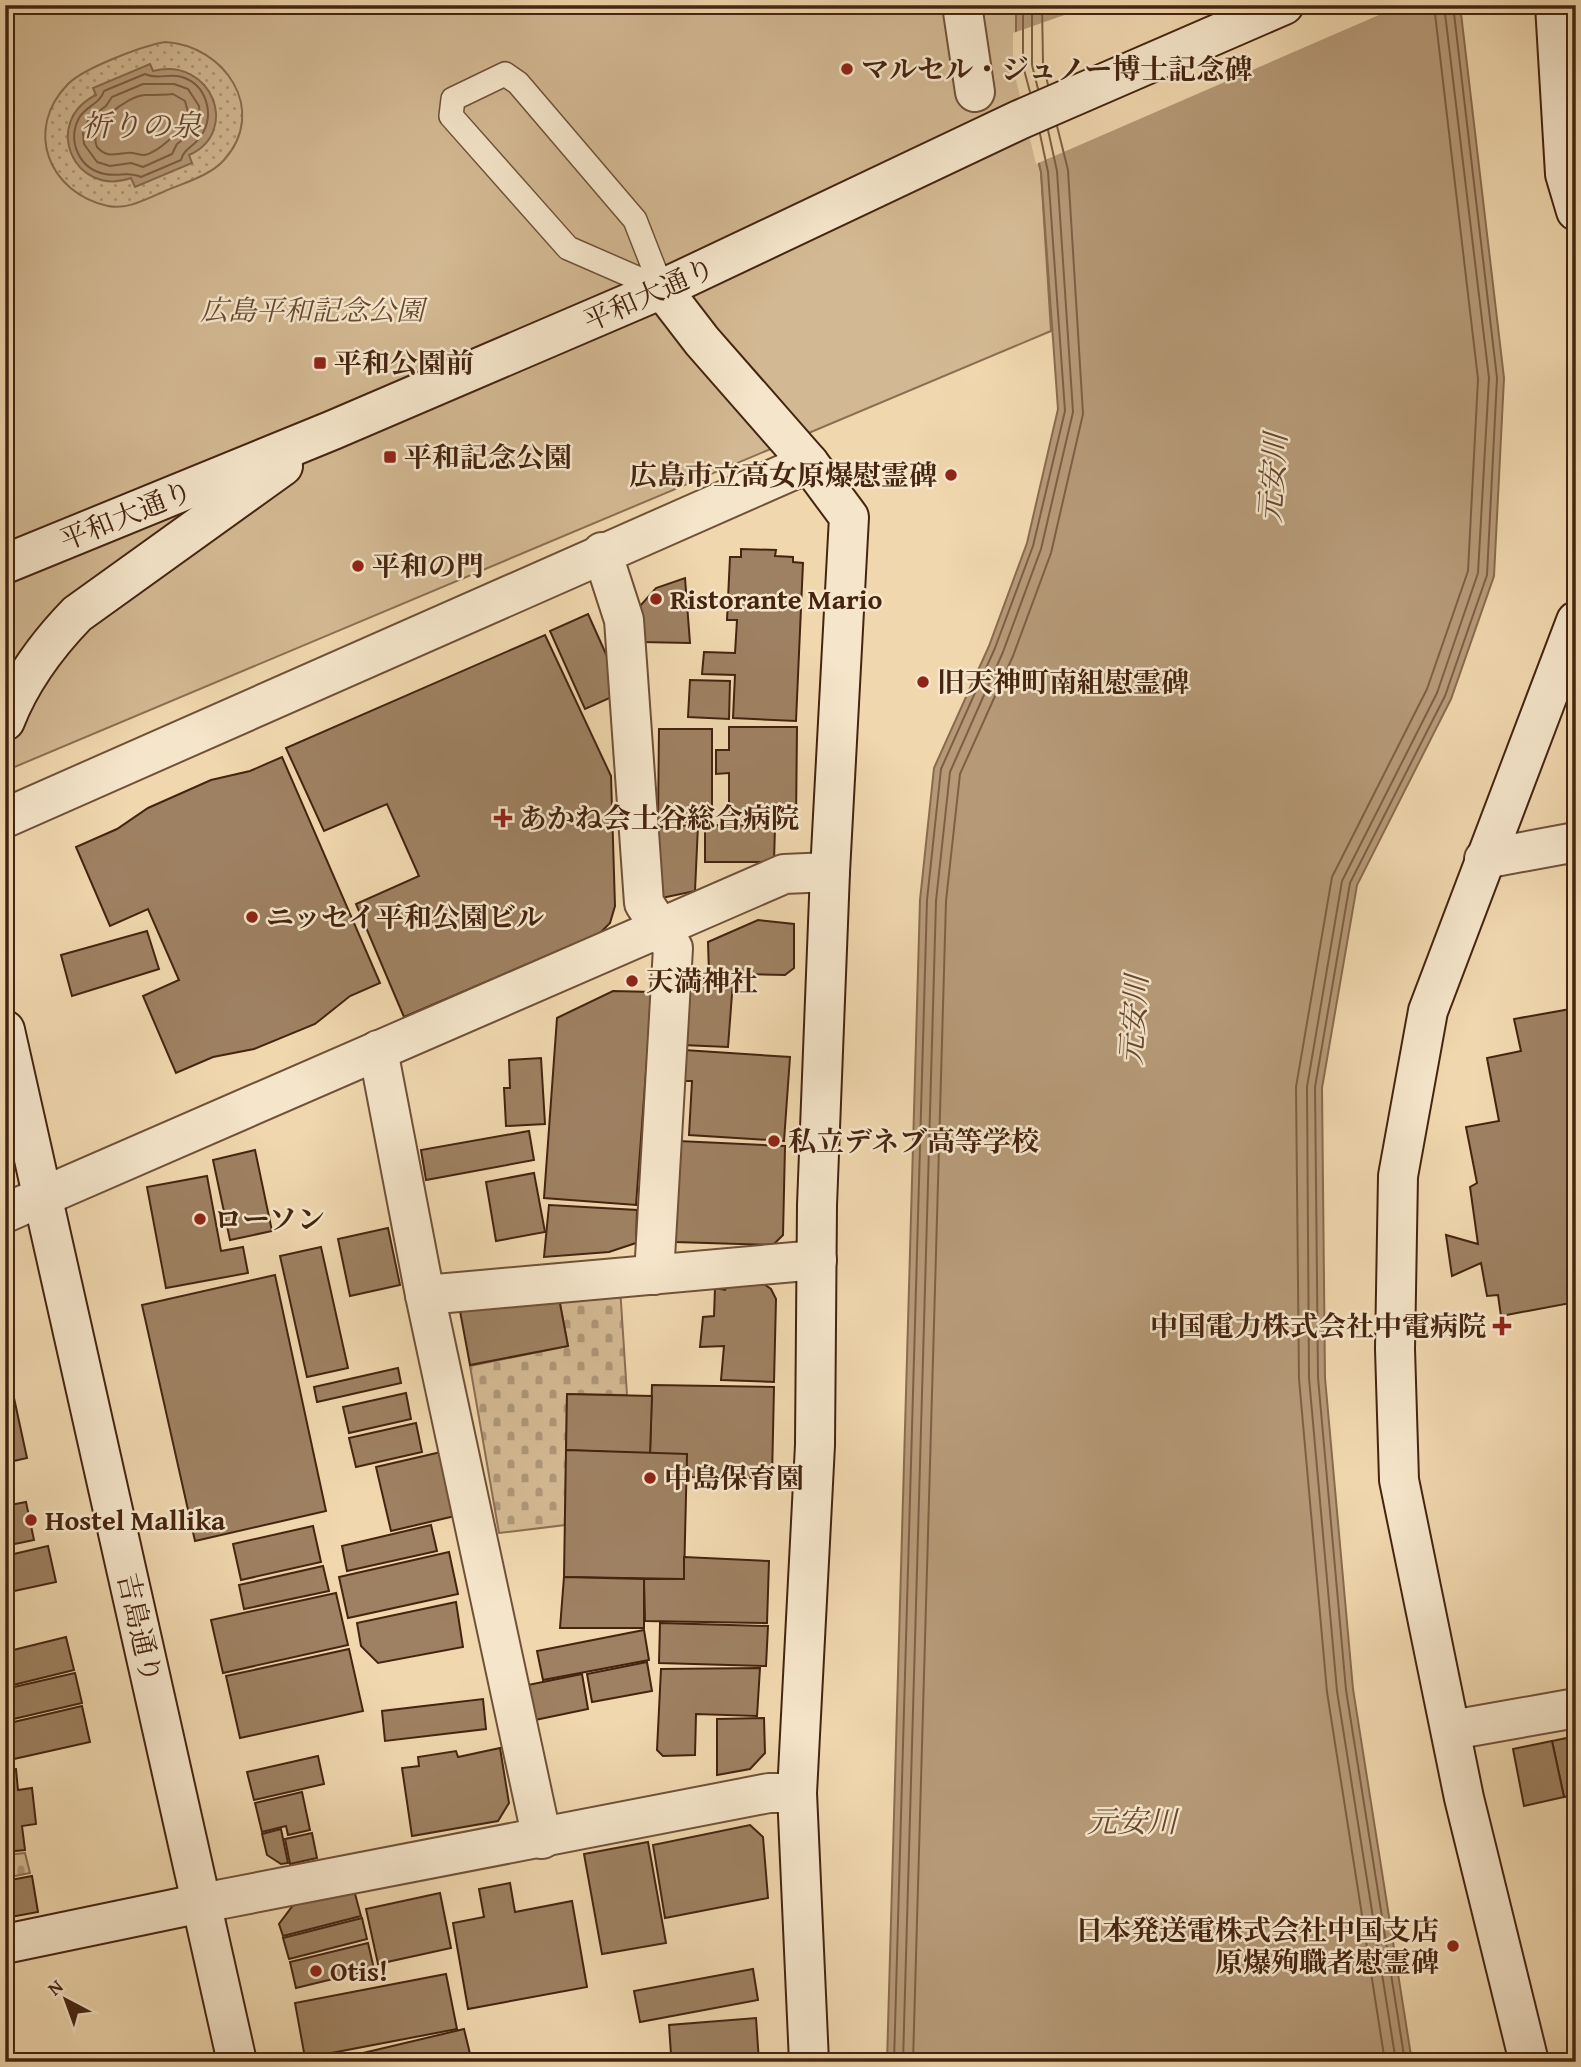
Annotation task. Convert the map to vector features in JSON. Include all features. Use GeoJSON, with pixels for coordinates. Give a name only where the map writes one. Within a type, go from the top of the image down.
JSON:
{"type":"FeatureCollection","features":[{"type":"Feature","properties":{"kind":"street"},"geometry":{"type":"LineString","coordinates":[[962,5],[975,92]]}},
{"type":"Feature","properties":{"kind":"street","name":"平和大通り"},"geometry":{"type":"LineString","coordinates":[[5,564],[333,430],[662,289],[1019,120],[1284,5]]}},
{"type":"Feature","properties":{"kind":"street"},"geometry":{"type":"LineString","coordinates":[[1555,5],[1569,115],[1565,174],[1576,211]]}},
{"type":"Feature","properties":{"kind":"street"},"geometry":{"type":"LineString","coordinates":[[662,289],[702,341],[809,463],[849,517],[830,872],[817,1261],[815,1445],[797,1793],[810,2062]]}},
{"type":"Feature","properties":{"kind":"street"},"geometry":{"type":"LineString","coordinates":[[5,721],[14,698],[48,644],[78,614],[333,430]]}},
{"type":"Feature","properties":{"kind":"street"},"geometry":{"type":"LineString","coordinates":[[5,818],[602,552],[809,463]]}},
{"type":"Feature","properties":{"kind":"street"},"geometry":{"type":"LineString","coordinates":[[602,552],[624,620],[644,903],[673,948],[654,1275]]}},
{"type":"Feature","properties":{"kind":"street"},"geometry":{"type":"LineString","coordinates":[[1529,2062],[1464,1798],[1399,1480],[1395,1349],[1398,1177],[1428,1011],[1576,621]]}},
{"type":"Feature","properties":{"kind":"street"},"geometry":{"type":"LineString","coordinates":[[1484,859],[1576,842]]}},
{"type":"Feature","properties":{"kind":"street"},"geometry":{"type":"LineString","coordinates":[[5,1213],[784,874],[830,872]]}},
{"type":"Feature","properties":{"kind":"street","name":"吉島通り"},"geometry":{"type":"LineString","coordinates":[[5,1030],[237,2062]]}},
{"type":"Feature","properties":{"kind":"street"},"geometry":{"type":"LineString","coordinates":[[378,1050],[425,1295],[542,1839]]}},
{"type":"Feature","properties":{"kind":"street"},"geometry":{"type":"LineString","coordinates":[[425,1295],[817,1261]]}},
{"type":"Feature","properties":{"kind":"street"},"geometry":{"type":"LineString","coordinates":[[1452,1730],[1576,1708]]}},
{"type":"Feature","properties":{"kind":"street"},"geometry":{"type":"LineString","coordinates":[[5,1944],[769,1793],[797,1793]]}},
{"type":"Feature","properties":{"kind":"lane"},"geometry":{"type":"LineString","coordinates":[[505,74],[518,83],[635,220],[662,289],[568,248],[451,116],[453,99],[505,74]]}},
{"type":"Feature","properties":{"kind":"green space","name":"広島平和記念公園"},"geometry":{"type":"Polygon","coordinates":[[[5,5],[1016,5],[1016,67],[1041,172],[1051,331],[5,771],[5,5]]]}},
{"type":"Feature","properties":{"kind":"green space"},"geometry":{"type":"Polygon","coordinates":[[[165,42],[186,46],[205,55],[221,67],[234,83],[241,101],[242,121],[237,141],[218,166],[196,179],[143,201],[115,207],[87,199],[71,188],[58,174],[49,157],[45,139],[47,121],[54,102],[68,84],[87,71],[128,53],[165,42]]]}},
{"type":"Feature","properties":{"kind":"green space"},"geometry":{"type":"Polygon","coordinates":[[[620,1287],[627,1395],[567,1394],[565,1525],[499,1533],[470,1366],[568,1346],[558,1293],[620,1287]]]}},
{"type":"Feature","properties":{"kind":"green space"},"geometry":{"type":"Polygon","coordinates":[[[25,1853],[30,1873],[5,1878],[5,1855],[25,1853]]]}},
{"type":"Feature","properties":{"kind":"water","name":"元安川"},"geometry":{"type":"Polygon","coordinates":[[[1016,5],[1460,5],[1504,378],[1494,576],[1451,699],[1357,885],[1322,1088],[1325,1378],[1353,1689],[1412,2062],[887,2062],[920,900],[934,768],[989,646],[1027,543],[1058,409],[1041,172],[1016,67],[1016,5]]]}},
{"type":"Feature","properties":{"kind":"water","name":"祈りの泉"},"geometry":{"type":"Polygon","coordinates":[[[150,64],[153,71],[174,69],[191,75],[204,85],[213,99],[216,114],[214,130],[205,144],[189,155],[192,163],[135,187],[131,178],[111,181],[94,177],[80,168],[72,154],[68,138],[70,122],[79,107],[96,95],[93,88],[150,64]]]}},
{"type":"Feature","properties":{"kind":"pier"},"geometry":{"type":"Polygon","coordinates":[[[1093,5],[1402,5],[1036,164],[1013,67],[1013,33],[1093,5]]]}},
{"type":"Feature","properties":{"kind":"building"},"geometry":{"type":"Polygon","coordinates":[[[741,549],[776,550],[775,556],[793,557],[793,562],[803,563],[796,721],[733,718],[735,675],[702,674],[704,652],[735,653],[737,620],[727,620],[730,557],[741,557],[741,549]]]}},
{"type":"Feature","properties":{"kind":"building"},"geometry":{"type":"Polygon","coordinates":[[[685,578],[690,643],[641,642],[640,606],[656,588],[685,578]]]}},
{"type":"Feature","properties":{"kind":"building"},"geometry":{"type":"Polygon","coordinates":[[[588,614],[623,692],[585,709],[550,631],[588,614]]]}},
{"type":"Feature","properties":{"kind":"building","name":"あかね会土谷総合病院"},"geometry":{"type":"Polygon","coordinates":[[[545,635],[611,776],[615,906],[610,923],[600,933],[404,1017],[356,904],[419,876],[387,804],[324,831],[286,748],[545,635]]]}},
{"type":"Feature","properties":{"kind":"building"},"geometry":{"type":"Polygon","coordinates":[[[690,680],[730,681],[729,719],[688,717],[690,680]]]}},
{"type":"Feature","properties":{"kind":"building"},"geometry":{"type":"Polygon","coordinates":[[[729,727],[797,727],[796,821],[729,821],[729,773],[716,774],[716,750],[729,750],[729,727]]]}},
{"type":"Feature","properties":{"kind":"building"},"geometry":{"type":"Polygon","coordinates":[[[659,729],[712,729],[712,822],[658,822],[659,729]]]}},
{"type":"Feature","properties":{"kind":"building","name":"ニッセイ平和公園ビル"},"geometry":{"type":"Polygon","coordinates":[[[282,757],[380,983],[350,996],[315,1024],[254,1049],[213,1057],[176,1073],[143,996],[179,980],[148,909],[110,926],[76,847],[117,829],[148,808],[211,780],[250,771],[282,757]]]}},
{"type":"Feature","properties":{"kind":"building"},"geometry":{"type":"Polygon","coordinates":[[[698,825],[695,891],[657,899],[658,827],[698,825]]]}},
{"type":"Feature","properties":{"kind":"building"},"geometry":{"type":"Polygon","coordinates":[[[705,825],[775,826],[774,862],[705,862],[705,825]]]}},
{"type":"Feature","properties":{"kind":"building"},"geometry":{"type":"Polygon","coordinates":[[[758,920],[794,924],[794,968],[785,975],[709,973],[708,942],[758,920]]]}},
{"type":"Feature","properties":{"kind":"building"},"geometry":{"type":"Polygon","coordinates":[[[147,931],[159,969],[72,996],[61,955],[147,931]]]}},
{"type":"Feature","properties":{"kind":"building"},"geometry":{"type":"Polygon","coordinates":[[[687,977],[733,981],[728,1047],[682,1045],[687,977]]]}},
{"type":"Feature","properties":{"kind":"building"},"geometry":{"type":"Polygon","coordinates":[[[613,991],[652,992],[636,1205],[544,1198],[557,1018],[613,991]]]}},
{"type":"Feature","properties":{"kind":"building"},"geometry":{"type":"Polygon","coordinates":[[[1576,1008],[1576,1302],[1501,1316],[1498,1295],[1487,1296],[1481,1263],[1452,1276],[1446,1235],[1478,1244],[1470,1187],[1477,1183],[1466,1127],[1499,1121],[1487,1058],[1521,1051],[1514,1019],[1576,1008]]]}},
{"type":"Feature","properties":{"kind":"building"},"geometry":{"type":"Polygon","coordinates":[[[684,1050],[790,1057],[784,1141],[689,1135],[692,1081],[681,1081],[684,1050]]]}},
{"type":"Feature","properties":{"kind":"building"},"geometry":{"type":"Polygon","coordinates":[[[541,1058],[545,1124],[506,1126],[504,1088],[510,1088],[509,1060],[541,1058]]]}},
{"type":"Feature","properties":{"kind":"building"},"geometry":{"type":"Polygon","coordinates":[[[529,1131],[534,1160],[426,1180],[421,1150],[529,1131]]]}},
{"type":"Feature","properties":{"kind":"building"},"geometry":{"type":"Polygon","coordinates":[[[678,1141],[785,1146],[783,1235],[773,1245],[675,1242],[678,1141]]]}},
{"type":"Feature","properties":{"kind":"building"},"geometry":{"type":"Polygon","coordinates":[[[255,1150],[272,1231],[230,1240],[213,1160],[255,1150]]]}},
{"type":"Feature","properties":{"kind":"building"},"geometry":{"type":"Polygon","coordinates":[[[534,1173],[545,1232],[496,1241],[486,1182],[534,1173]]]}},
{"type":"Feature","properties":{"kind":"building"},"geometry":{"type":"Polygon","coordinates":[[[207,1176],[221,1251],[243,1247],[248,1273],[166,1288],[147,1187],[207,1176]]]}},
{"type":"Feature","properties":{"kind":"building"},"geometry":{"type":"Polygon","coordinates":[[[549,1205],[637,1210],[636,1243],[609,1252],[544,1257],[549,1205]]]}},
{"type":"Feature","properties":{"kind":"building"},"geometry":{"type":"Polygon","coordinates":[[[388,1228],[400,1285],[350,1296],[338,1239],[388,1228]]]}},
{"type":"Feature","properties":{"kind":"building"},"geometry":{"type":"Polygon","coordinates":[[[321,1247],[348,1368],[307,1377],[280,1256],[321,1247]]]}},
{"type":"Feature","properties":{"kind":"building"},"geometry":{"type":"Polygon","coordinates":[[[275,1275],[326,1511],[195,1541],[142,1305],[275,1275]]]}},
{"type":"Feature","properties":{"kind":"building"},"geometry":{"type":"Polygon","coordinates":[[[761,1282],[771,1289],[776,1299],[774,1382],[721,1380],[724,1346],[700,1347],[703,1317],[714,1316],[715,1288],[725,1290],[729,1283],[761,1282]]]}},
{"type":"Feature","properties":{"kind":"building"},"geometry":{"type":"Polygon","coordinates":[[[558,1293],[568,1346],[470,1365],[460,1311],[558,1293]]]}},
{"type":"Feature","properties":{"kind":"building"},"geometry":{"type":"Polygon","coordinates":[[[398,1368],[401,1383],[317,1402],[314,1387],[398,1368]]]}},
{"type":"Feature","properties":{"kind":"building"},"geometry":{"type":"Polygon","coordinates":[[[652,1385],[774,1387],[772,1478],[686,1477],[687,1454],[650,1454],[652,1385]]]}},
{"type":"Feature","properties":{"kind":"building"},"geometry":{"type":"Polygon","coordinates":[[[406,1393],[411,1419],[349,1433],[343,1407],[406,1393]]]}},
{"type":"Feature","properties":{"kind":"building"},"geometry":{"type":"Polygon","coordinates":[[[567,1394],[652,1396],[650,1454],[566,1450],[567,1394]]]}},
{"type":"Feature","properties":{"kind":"building"},"geometry":{"type":"Polygon","coordinates":[[[14,1398],[27,1458],[5,1463],[5,1400],[14,1398]]]}},
{"type":"Feature","properties":{"kind":"building"},"geometry":{"type":"Polygon","coordinates":[[[416,1423],[422,1452],[356,1467],[349,1438],[416,1423]]]}},
{"type":"Feature","properties":{"kind":"building"},"geometry":{"type":"Polygon","coordinates":[[[566,1450],[687,1454],[684,1579],[564,1577],[566,1450]]]}},
{"type":"Feature","properties":{"kind":"building"},"geometry":{"type":"Polygon","coordinates":[[[441,1452],[455,1516],[391,1531],[376,1467],[441,1452]]]}},
{"type":"Feature","properties":{"kind":"building"},"geometry":{"type":"Polygon","coordinates":[[[26,1502],[34,1540],[5,1546],[5,1506],[26,1502]]]}},
{"type":"Feature","properties":{"kind":"building"},"geometry":{"type":"Polygon","coordinates":[[[431,1525],[437,1551],[347,1571],[342,1546],[431,1525]]]}},
{"type":"Feature","properties":{"kind":"building"},"geometry":{"type":"Polygon","coordinates":[[[313,1526],[321,1562],[241,1580],[233,1544],[313,1526]]]}},
{"type":"Feature","properties":{"kind":"building"},"geometry":{"type":"Polygon","coordinates":[[[48,1546],[56,1582],[5,1593],[5,1556],[48,1546]]]}},
{"type":"Feature","properties":{"kind":"building"},"geometry":{"type":"Polygon","coordinates":[[[449,1552],[458,1594],[348,1618],[339,1577],[449,1552]]]}},
{"type":"Feature","properties":{"kind":"building"},"geometry":{"type":"Polygon","coordinates":[[[684,1557],[769,1561],[767,1623],[645,1621],[644,1579],[684,1579],[684,1557]]]}},
{"type":"Feature","properties":{"kind":"building"},"geometry":{"type":"Polygon","coordinates":[[[323,1566],[329,1591],[244,1609],[239,1585],[323,1566]]]}},
{"type":"Feature","properties":{"kind":"building"},"geometry":{"type":"Polygon","coordinates":[[[564,1577],[644,1579],[644,1628],[560,1628],[564,1577]]]}},
{"type":"Feature","properties":{"kind":"building"},"geometry":{"type":"Polygon","coordinates":[[[336,1593],[348,1645],[223,1673],[211,1620],[336,1593]]]}},
{"type":"Feature","properties":{"kind":"building"},"geometry":{"type":"Polygon","coordinates":[[[456,1602],[463,1647],[378,1663],[361,1646],[357,1623],[456,1602]]]}},
{"type":"Feature","properties":{"kind":"building"},"geometry":{"type":"Polygon","coordinates":[[[660,1623],[768,1626],[766,1666],[659,1663],[660,1623]]]}},
{"type":"Feature","properties":{"kind":"building"},"geometry":{"type":"Polygon","coordinates":[[[644,1630],[649,1660],[543,1680],[537,1651],[644,1630]]]}},
{"type":"Feature","properties":{"kind":"building"},"geometry":{"type":"Polygon","coordinates":[[[66,1637],[74,1670],[5,1687],[5,1652],[66,1637]]]}},
{"type":"Feature","properties":{"kind":"building"},"geometry":{"type":"Polygon","coordinates":[[[349,1649],[363,1711],[240,1738],[226,1676],[349,1649]]]}},
{"type":"Feature","properties":{"kind":"building"},"geometry":{"type":"Polygon","coordinates":[[[647,1662],[652,1691],[592,1702],[587,1674],[647,1662]]]}},
{"type":"Feature","properties":{"kind":"building"},"geometry":{"type":"Polygon","coordinates":[[[760,1668],[757,1716],[696,1714],[695,1755],[663,1756],[657,1750],[661,1669],[760,1668]]]}},
{"type":"Feature","properties":{"kind":"building"},"geometry":{"type":"Polygon","coordinates":[[[75,1673],[82,1703],[5,1721],[5,1689],[75,1673]]]}},
{"type":"Feature","properties":{"kind":"building"},"geometry":{"type":"Polygon","coordinates":[[[582,1674],[588,1709],[535,1720],[528,1685],[582,1674]]]}},
{"type":"Feature","properties":{"kind":"building"},"geometry":{"type":"Polygon","coordinates":[[[483,1699],[486,1729],[385,1741],[382,1711],[483,1699]]]}},
{"type":"Feature","properties":{"kind":"building"},"geometry":{"type":"Polygon","coordinates":[[[82,1706],[90,1742],[5,1761],[5,1724],[82,1706]]]}},
{"type":"Feature","properties":{"kind":"building"},"geometry":{"type":"Polygon","coordinates":[[[764,1718],[765,1753],[750,1769],[717,1775],[717,1719],[764,1718]]]}},
{"type":"Feature","properties":{"kind":"building"},"geometry":{"type":"Polygon","coordinates":[[[1576,1736],[1576,1795],[1564,1797],[1552,1741],[1576,1736]]]}},
{"type":"Feature","properties":{"kind":"building"},"geometry":{"type":"Polygon","coordinates":[[[1552,1741],[1564,1797],[1524,1806],[1513,1749],[1552,1741]]]}},
{"type":"Feature","properties":{"kind":"building"},"geometry":{"type":"Polygon","coordinates":[[[500,1748],[509,1803],[498,1821],[412,1836],[402,1768],[419,1766],[418,1757],[456,1751],[458,1757],[500,1748]]]}},
{"type":"Feature","properties":{"kind":"building"},"geometry":{"type":"Polygon","coordinates":[[[318,1756],[324,1784],[254,1800],[247,1772],[318,1756]]]}},
{"type":"Feature","properties":{"kind":"building"},"geometry":{"type":"Polygon","coordinates":[[[16,1769],[18,1790],[32,1788],[36,1824],[22,1826],[25,1850],[5,1852],[5,1770],[16,1769]]]}},
{"type":"Feature","properties":{"kind":"building"},"geometry":{"type":"Polygon","coordinates":[[[302,1792],[310,1830],[288,1835],[286,1826],[262,1832],[255,1803],[302,1792]]]}},
{"type":"Feature","properties":{"kind":"building"},"geometry":{"type":"Polygon","coordinates":[[[750,1825],[763,1837],[768,1898],[665,1918],[653,1845],[750,1825]]]}},
{"type":"Feature","properties":{"kind":"building"},"geometry":{"type":"Polygon","coordinates":[[[281,1829],[288,1863],[281,1864],[267,1855],[262,1834],[281,1829]]]}},
{"type":"Feature","properties":{"kind":"building"},"geometry":{"type":"Polygon","coordinates":[[[312,1833],[317,1858],[290,1864],[285,1839],[312,1833]]]}},
{"type":"Feature","properties":{"kind":"building"},"geometry":{"type":"Polygon","coordinates":[[[648,1842],[666,1943],[602,1954],[584,1854],[648,1842]]]}},
{"type":"Feature","properties":{"kind":"building"},"geometry":{"type":"Polygon","coordinates":[[[32,1876],[38,1912],[5,1918],[5,1881],[32,1876]]]}},
{"type":"Feature","properties":{"kind":"building"},"geometry":{"type":"Polygon","coordinates":[[[510,1883],[515,1912],[572,1901],[587,1987],[468,2009],[453,1923],[484,1917],[479,1889],[510,1883]]]}},
{"type":"Feature","properties":{"kind":"building"},"geometry":{"type":"Polygon","coordinates":[[[354,1890],[361,1916],[283,1936],[279,1924],[294,1904],[354,1890]]]}},
{"type":"Feature","properties":{"kind":"building"},"geometry":{"type":"Polygon","coordinates":[[[440,1893],[451,1948],[378,1964],[366,1909],[440,1893]]]}},
{"type":"Feature","properties":{"kind":"building"},"geometry":{"type":"Polygon","coordinates":[[[362,1918],[367,1939],[289,1959],[283,1938],[362,1918]]]}},
{"type":"Feature","properties":{"kind":"building"},"geometry":{"type":"Polygon","coordinates":[[[368,1943],[374,1969],[296,1988],[290,1962],[368,1943]]]}},
{"type":"Feature","properties":{"kind":"building"},"geometry":{"type":"Polygon","coordinates":[[[753,1969],[758,2000],[640,2022],[634,1991],[753,1969]]]}},
{"type":"Feature","properties":{"kind":"building"},"geometry":{"type":"Polygon","coordinates":[[[446,1974],[457,2029],[305,2058],[295,2003],[446,1974]]]}},
{"type":"Feature","properties":{"kind":"building"},"geometry":{"type":"Polygon","coordinates":[[[756,2018],[759,2062],[651,2062],[650,2055],[671,2054],[669,2025],[756,2018]]]}},
{"type":"Feature","properties":{"kind":"building"},"geometry":{"type":"Polygon","coordinates":[[[464,2029],[472,2062],[325,2062],[464,2029]]]}},
{"type":"Feature","properties":{"kind":"place","name":"マルセル・ジュノー博士記念碑"},"geometry":{"type":"Point","coordinates":[847,69]}},
{"type":"Feature","properties":{"kind":"place","name":"平和公園前"},"geometry":{"type":"Point","coordinates":[320,363]}},
{"type":"Feature","properties":{"kind":"place","name":"平和記念公園"},"geometry":{"type":"Point","coordinates":[390,457]}},
{"type":"Feature","properties":{"kind":"place","name":"広島市立高女原爆慰霊碑"},"geometry":{"type":"Point","coordinates":[951,475]}},
{"type":"Feature","properties":{"kind":"place","name":"平和の門"},"geometry":{"type":"Point","coordinates":[358,566]}},
{"type":"Feature","properties":{"kind":"place","name":"Ristorante Mario"},"geometry":{"type":"Point","coordinates":[656,599]}},
{"type":"Feature","properties":{"kind":"place","name":"旧天神町南組慰霊碑"},"geometry":{"type":"Point","coordinates":[923,682]}},
{"type":"Feature","properties":{"kind":"place","name":"あかね会土谷総合病院"},"geometry":{"type":"Point","coordinates":[503,818]}},
{"type":"Feature","properties":{"kind":"place","name":"ニッセイ平和公園ビル"},"geometry":{"type":"Point","coordinates":[252,917]}},
{"type":"Feature","properties":{"kind":"place","name":"天満神社"},"geometry":{"type":"Point","coordinates":[632,981]}},
{"type":"Feature","properties":{"kind":"place","name":"私立デネブ高等学校"},"geometry":{"type":"Point","coordinates":[774,1141]}},
{"type":"Feature","properties":{"kind":"place","name":"ローソン"},"geometry":{"type":"Point","coordinates":[200,1219]}},
{"type":"Feature","properties":{"kind":"place","name":"中国電力株式会社中電病院"},"geometry":{"type":"Point","coordinates":[1502,1326]}},
{"type":"Feature","properties":{"kind":"place","name":"中島保育園"},"geometry":{"type":"Point","coordinates":[650,1478]}},
{"type":"Feature","properties":{"kind":"place","name":"Hostel Mallika"},"geometry":{"type":"Point","coordinates":[31,1520]}},
{"type":"Feature","properties":{"kind":"place","name":"日本発送電株式会社中国支店 原爆殉職者慰霊碑"},"geometry":{"type":"Point","coordinates":[1453,1946]}},
{"type":"Feature","properties":{"kind":"place","name":"Otis!"},"geometry":{"type":"Point","coordinates":[316,1971]}}]}
